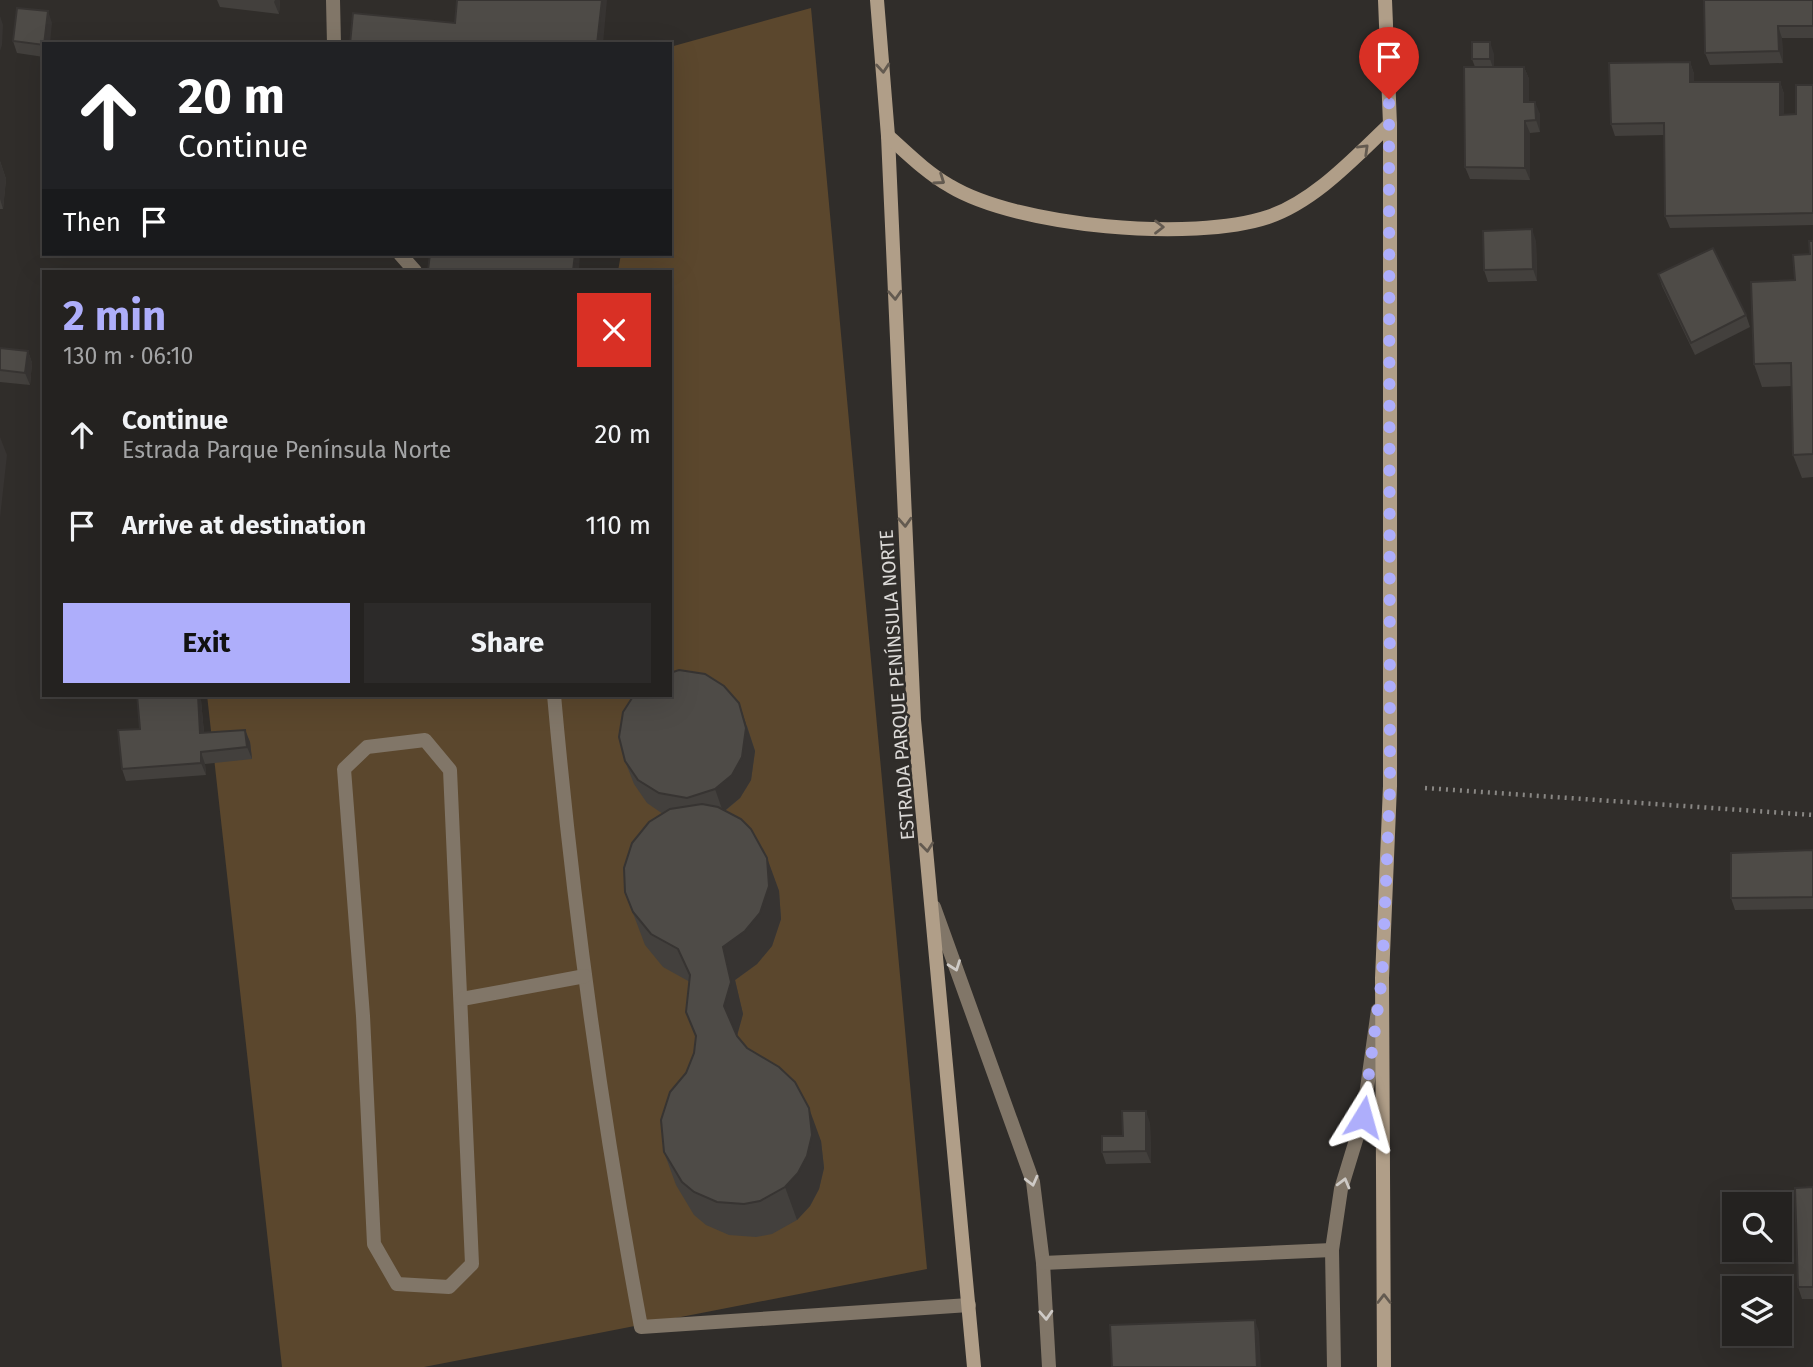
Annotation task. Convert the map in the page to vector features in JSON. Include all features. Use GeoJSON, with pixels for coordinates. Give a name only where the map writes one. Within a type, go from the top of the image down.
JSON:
{"type":"FeatureCollection","features":[{"type":"Feature","properties":{"kind":"main road","name":"ESTRADA PARQUE PENÍNSULA NORTE"},"geometry":{"type":"LineString","coordinates":[[877,0],[888,136],[914,720],[974,1367]]}},
{"type":"Feature","properties":{"kind":"main road"},"geometry":{"type":"LineString","coordinates":[[1384,1367],[1382,978],[1390,786],[1390,124],[1385,0]]}},
{"type":"Feature","properties":{"kind":"main road"},"geometry":{"type":"LineString","coordinates":[[888,136],[922,167],[951,187],[1008,211],[1087,226],[1216,226],[1268,217],[1307,195],[1344,169],[1390,124]]}},
{"type":"Feature","properties":{"kind":"lane"},"geometry":{"type":"LineString","coordinates":[[333,0],[334,42]]}},
{"type":"Feature","properties":{"kind":"lane"},"geometry":{"type":"LineString","coordinates":[[402,256],[414,270]]}},
{"type":"Feature","properties":{"kind":"lane"},"geometry":{"type":"LineString","coordinates":[[554,697],[585,976],[610,1159],[641,1327],[969,1305]]}},
{"type":"Feature","properties":{"kind":"lane"},"geometry":{"type":"LineString","coordinates":[[425,740],[450,770],[462,999],[472,1264],[449,1287],[397,1284],[374,1244],[363,1016],[344,769],[367,747],[425,740]]}},
{"type":"Feature","properties":{"kind":"lane"},"geometry":{"type":"LineString","coordinates":[[932,902],[1034,1182],[1043,1263],[1049,1367]]}},
{"type":"Feature","properties":{"kind":"lane"},"geometry":{"type":"LineString","coordinates":[[462,999],[585,976]]}},
{"type":"Feature","properties":{"kind":"lane"},"geometry":{"type":"LineString","coordinates":[[1334,1367],[1332,1250],[1341,1189],[1363,1117],[1382,978]]}},
{"type":"Feature","properties":{"kind":"lane"},"geometry":{"type":"LineString","coordinates":[[1043,1263],[1332,1250]]}},
{"type":"Feature","properties":{"kind":"path"},"geometry":{"type":"LineString","coordinates":[[1390,786],[1813,815]]}},
{"type":"Feature","properties":{"kind":"shaded area"},"geometry":{"type":"Polygon","coordinates":[[[811,8],[927,1269],[424,1367],[282,1367],[207,697],[672,697],[672,270],[618,270],[621,256],[672,256],[672,46],[811,8]]]}},
{"type":"Feature","properties":{"kind":"building"},"geometry":{"type":"Polygon","coordinates":[[[457,0],[602,0],[597,42],[350,42],[353,13],[455,23],[457,0]]]}},
{"type":"Feature","properties":{"kind":"building"},"geometry":{"type":"Polygon","coordinates":[[[1704,0],[1813,0],[1813,26],[1778,26],[1779,51],[1705,53],[1704,0]]]}},
{"type":"Feature","properties":{"kind":"building"},"geometry":{"type":"Polygon","coordinates":[[[17,8],[48,11],[42,45],[13,41],[17,8]]]}},
{"type":"Feature","properties":{"kind":"building"},"geometry":{"type":"Polygon","coordinates":[[[1472,42],[1490,42],[1490,59],[1472,59],[1472,42]]]}},
{"type":"Feature","properties":{"kind":"building"},"geometry":{"type":"Polygon","coordinates":[[[1690,62],[1690,82],[1780,82],[1780,115],[1796,114],[1796,85],[1813,85],[1813,213],[1665,216],[1664,123],[1611,124],[1609,63],[1690,62]]]}},
{"type":"Feature","properties":{"kind":"building"},"geometry":{"type":"Polygon","coordinates":[[[1464,67],[1524,67],[1524,102],[1535,102],[1536,120],[1525,121],[1525,168],[1465,167],[1464,67]]]}},
{"type":"Feature","properties":{"kind":"building"},"geometry":{"type":"Polygon","coordinates":[[[1532,229],[1533,269],[1484,270],[1483,231],[1532,229]]]}},
{"type":"Feature","properties":{"kind":"building"},"geometry":{"type":"Polygon","coordinates":[[[1809,241],[1813,241],[1813,454],[1793,455],[1791,363],[1754,364],[1751,282],[1795,280],[1793,255],[1810,254],[1809,241]]]}},
{"type":"Feature","properties":{"kind":"building"},"geometry":{"type":"Polygon","coordinates":[[[1713,248],[1746,315],[1691,343],[1658,274],[1713,248]]]}},
{"type":"Feature","properties":{"kind":"building"},"geometry":{"type":"Polygon","coordinates":[[[430,256],[575,256],[573,270],[428,270],[430,256]]]}},
{"type":"Feature","properties":{"kind":"building"},"geometry":{"type":"Polygon","coordinates":[[[0,348],[28,351],[25,373],[0,370],[0,348]]]}},
{"type":"Feature","properties":{"kind":"building"},"geometry":{"type":"Polygon","coordinates":[[[679,670],[705,674],[724,686],[739,703],[746,728],[742,757],[732,775],[715,789],[687,798],[659,793],[638,780],[625,761],[619,737],[623,712],[633,697],[672,697],[672,672],[679,670]]]}},
{"type":"Feature","properties":{"kind":"building"},"geometry":{"type":"Polygon","coordinates":[[[137,697],[198,697],[200,733],[245,730],[247,747],[201,752],[201,763],[122,769],[118,730],[140,729],[137,697]]]}},
{"type":"Feature","properties":{"kind":"building"},"geometry":{"type":"Polygon","coordinates":[[[702,804],[718,807],[741,819],[751,829],[767,858],[769,886],[760,913],[745,931],[723,947],[731,982],[724,1006],[737,1036],[747,1048],[779,1067],[795,1082],[809,1108],[812,1135],[807,1156],[798,1173],[785,1187],[760,1201],[744,1204],[717,1202],[694,1192],[682,1182],[664,1152],[661,1120],[670,1092],[686,1073],[694,1053],[696,1036],[686,1012],[690,975],[678,949],[651,934],[633,912],[625,892],[624,868],[632,843],[649,822],[670,809],[702,804]]]}},
{"type":"Feature","properties":{"kind":"building"},"geometry":{"type":"Polygon","coordinates":[[[1813,850],[1813,897],[1731,898],[1731,853],[1813,850]]]}},
{"type":"Feature","properties":{"kind":"building"},"geometry":{"type":"Polygon","coordinates":[[[1122,1111],[1146,1111],[1146,1151],[1102,1152],[1102,1136],[1123,1136],[1122,1111]]]}},
{"type":"Feature","properties":{"kind":"building"},"geometry":{"type":"Polygon","coordinates":[[[1813,1187],[1813,1287],[1798,1287],[1795,1188],[1813,1187]]]}},
{"type":"Feature","properties":{"kind":"building"},"geometry":{"type":"Polygon","coordinates":[[[1255,1320],[1257,1367],[1112,1367],[1110,1325],[1255,1320]]]}},
{"type":"Feature","properties":{"kind":"route"},"geometry":{"type":"LineString","coordinates":[[1363,1117],[1382,978],[1390,786],[1387,669],[1389,99]]}}]}
